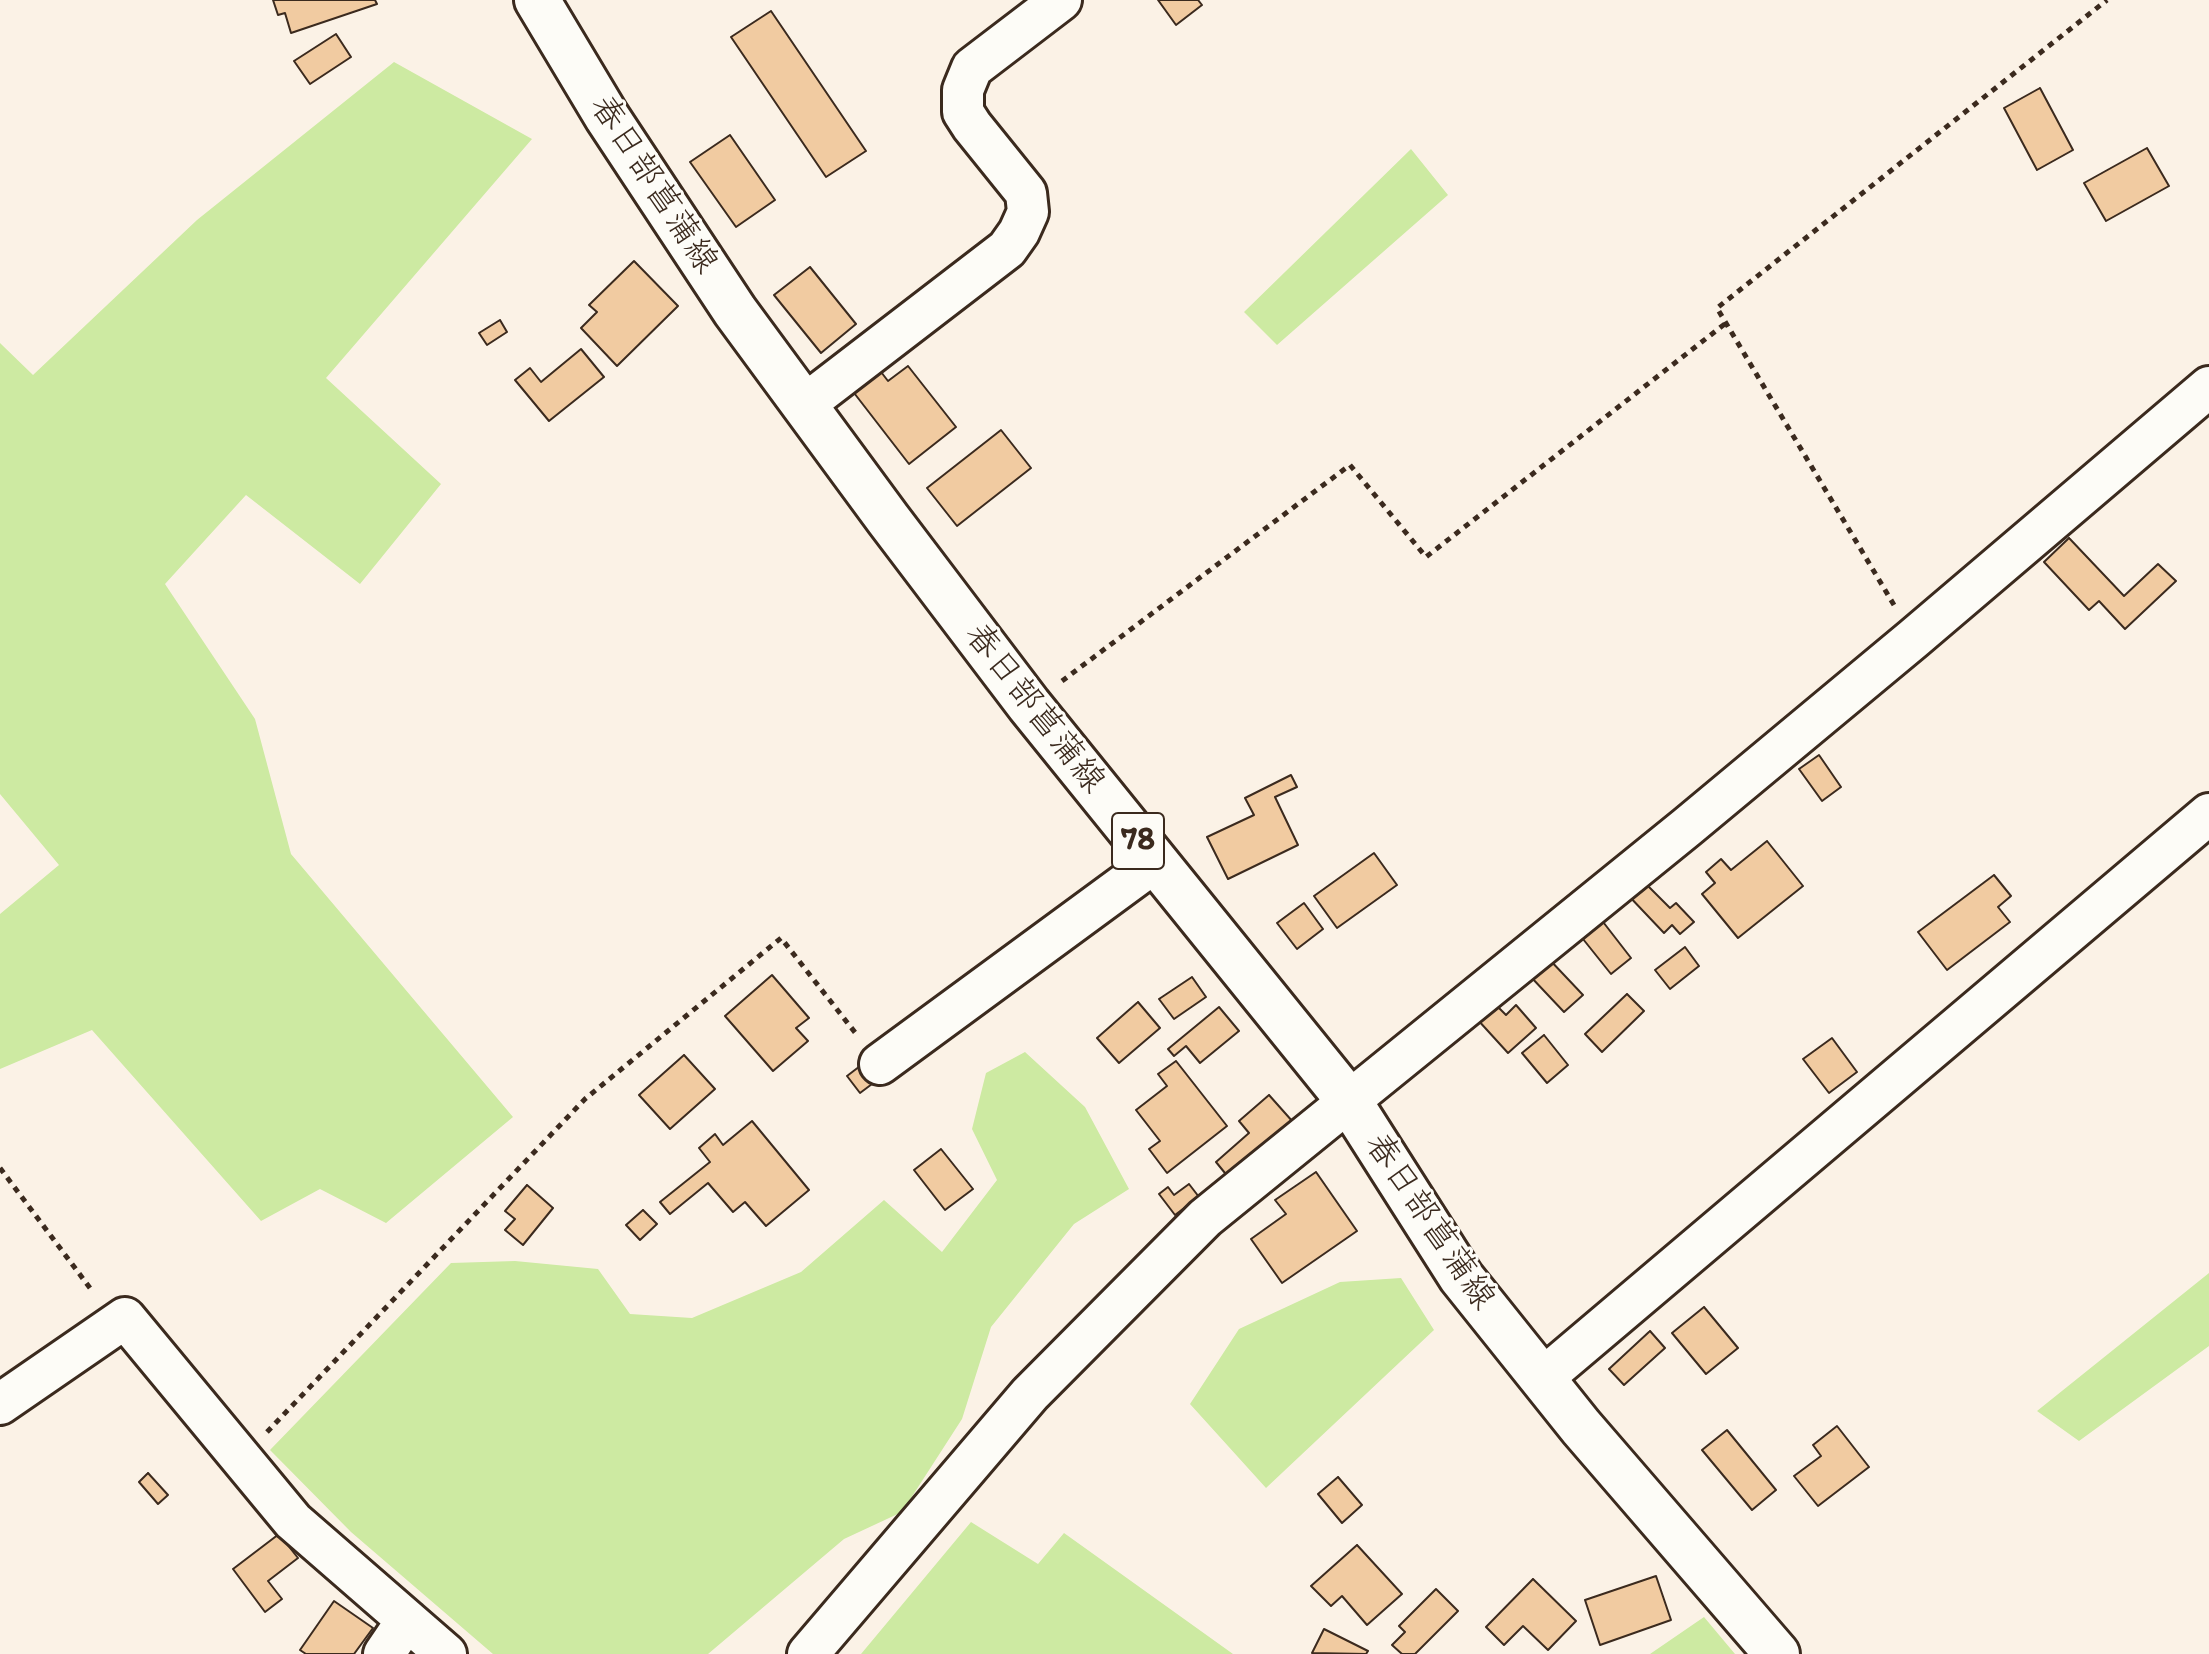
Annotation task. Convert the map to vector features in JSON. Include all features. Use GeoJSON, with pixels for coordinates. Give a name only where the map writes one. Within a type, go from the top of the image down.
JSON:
{"type":"FeatureCollection","features":[{"type":"Feature","properties":{"kind":"main road","name":"春日部菖蒲線"},"geometry":{"type":"LineString","coordinates":[[537,0],[607,117],[735,311],[804,405],[1029,705],[1349,1101],[1461,1277],[1581,1427],[1777,1654]]}},
{"type":"Feature","properties":{"kind":"street"},"geometry":{"type":"LineString","coordinates":[[804,405],[1007,249],[1019,232],[1028,212],[1026,193],[963,112],[963,90],[972,68],[1061,0]]}},
{"type":"Feature","properties":{"kind":"street"},"geometry":{"type":"LineString","coordinates":[[808,1654],[1030,1394],[1205,1218],[1699,817],[2209,387]]}},
{"type":"Feature","properties":{"kind":"street"},"geometry":{"type":"LineString","coordinates":[[1543,1378],[2209,814]]}},
{"type":"Feature","properties":{"kind":"street"},"geometry":{"type":"LineString","coordinates":[[880,1064],[1155,862]]}},
{"type":"Feature","properties":{"kind":"street"},"geometry":{"type":"LineString","coordinates":[[0,1404],[125,1318],[293,1521],[446,1654]]}},
{"type":"Feature","properties":{"kind":"street"},"geometry":{"type":"LineString","coordinates":[[384,1654],[407,1620]]}},
{"type":"Feature","properties":{"kind":"path"},"geometry":{"type":"LineString","coordinates":[[1913,639],[1717,308],[2107,0]]}},
{"type":"Feature","properties":{"kind":"path"},"geometry":{"type":"LineString","coordinates":[[1029,705],[1350,465],[1426,557],[1726,323]]}},
{"type":"Feature","properties":{"kind":"path"},"geometry":{"type":"LineString","coordinates":[[242,1459],[585,1099],[781,938],[880,1064]]}},
{"type":"Feature","properties":{"kind":"path"},"geometry":{"type":"LineString","coordinates":[[0,1168],[117,1324]]}},
{"type":"Feature","properties":{"kind":"green space"},"geometry":{"type":"Polygon","coordinates":[[[394,62],[532,139],[326,378],[441,484],[360,584],[246,495],[165,584],[255,719],[291,854],[513,1117],[386,1223],[320,1189],[261,1221],[92,1030],[0,1069],[0,914],[59,865],[0,794],[0,343],[33,375],[197,220],[394,62]]]}},
{"type":"Feature","properties":{"kind":"green space"},"geometry":{"type":"Polygon","coordinates":[[[1411,149],[1448,195],[1277,345],[1244,312],[1411,149]]]}},
{"type":"Feature","properties":{"kind":"green space"},"geometry":{"type":"Polygon","coordinates":[[[1025,1052],[1085,1107],[1129,1189],[1074,1224],[991,1327],[962,1419],[902,1512],[844,1539],[708,1654],[493,1654],[351,1532],[270,1450],[451,1263],[515,1261],[598,1269],[630,1314],[692,1318],[801,1272],[884,1200],[942,1252],[997,1180],[972,1129],[986,1073],[1025,1052]]]}},
{"type":"Feature","properties":{"kind":"green space"},"geometry":{"type":"Polygon","coordinates":[[[2209,1273],[2209,1346],[2079,1441],[2037,1411],[2209,1273]]]}},
{"type":"Feature","properties":{"kind":"green space"},"geometry":{"type":"Polygon","coordinates":[[[1401,1278],[1434,1330],[1266,1488],[1190,1404],[1239,1329],[1340,1282],[1401,1278]]]}},
{"type":"Feature","properties":{"kind":"green space"},"geometry":{"type":"Polygon","coordinates":[[[971,1522],[1038,1564],[1064,1533],[1233,1654],[861,1654],[971,1522]]]}},
{"type":"Feature","properties":{"kind":"green space"},"geometry":{"type":"Polygon","coordinates":[[[1704,1617],[1735,1654],[1650,1654],[1704,1617]]]}},
{"type":"Feature","properties":{"kind":"building"},"geometry":{"type":"Polygon","coordinates":[[[273,0],[375,0],[377,4],[291,33],[285,13],[278,15],[273,0]]]}},
{"type":"Feature","properties":{"kind":"building"},"geometry":{"type":"Polygon","coordinates":[[[1158,0],[1198,0],[1202,5],[1176,25],[1158,0]]]}},
{"type":"Feature","properties":{"kind":"building"},"geometry":{"type":"Polygon","coordinates":[[[771,11],[866,151],[826,177],[731,37],[771,11]]]}},
{"type":"Feature","properties":{"kind":"building"},"geometry":{"type":"Polygon","coordinates":[[[336,34],[351,57],[310,84],[294,61],[336,34]]]}},
{"type":"Feature","properties":{"kind":"building"},"geometry":{"type":"Polygon","coordinates":[[[2040,88],[2073,150],[2037,170],[2004,108],[2040,88]]]}},
{"type":"Feature","properties":{"kind":"building"},"geometry":{"type":"Polygon","coordinates":[[[730,135],[775,200],[736,227],[690,162],[730,135]]]}},
{"type":"Feature","properties":{"kind":"building"},"geometry":{"type":"Polygon","coordinates":[[[2147,148],[2169,186],[2106,221],[2084,183],[2147,148]]]}},
{"type":"Feature","properties":{"kind":"building"},"geometry":{"type":"Polygon","coordinates":[[[634,261],[678,306],[617,366],[581,328],[597,312],[589,305],[634,261]]]}},
{"type":"Feature","properties":{"kind":"building"},"geometry":{"type":"Polygon","coordinates":[[[810,267],[856,324],[821,353],[774,295],[810,267]]]}},
{"type":"Feature","properties":{"kind":"building"},"geometry":{"type":"Polygon","coordinates":[[[500,320],[507,332],[487,345],[479,333],[500,320]]]}},
{"type":"Feature","properties":{"kind":"building"},"geometry":{"type":"Polygon","coordinates":[[[581,349],[604,377],[549,421],[515,380],[530,368],[541,382],[581,349]]]}},
{"type":"Feature","properties":{"kind":"building"},"geometry":{"type":"Polygon","coordinates":[[[908,366],[956,427],[909,464],[851,389],[878,368],[888,381],[908,366]]]}},
{"type":"Feature","properties":{"kind":"building"},"geometry":{"type":"Polygon","coordinates":[[[1001,430],[1031,468],[957,526],[927,488],[1001,430]]]}},
{"type":"Feature","properties":{"kind":"building"},"geometry":{"type":"Polygon","coordinates":[[[2069,538],[2124,596],[2158,564],[2176,581],[2125,629],[2099,601],[2089,610],[2044,562],[2069,538]]]}},
{"type":"Feature","properties":{"kind":"building"},"geometry":{"type":"Polygon","coordinates":[[[1819,755],[1841,787],[1822,801],[1799,769],[1819,755]]]}},
{"type":"Feature","properties":{"kind":"building"},"geometry":{"type":"Polygon","coordinates":[[[1291,775],[1297,787],[1275,797],[1298,845],[1228,879],[1207,837],[1254,815],[1245,798],[1291,775]]]}},
{"type":"Feature","properties":{"kind":"building"},"geometry":{"type":"Polygon","coordinates":[[[1767,841],[1803,886],[1738,938],[1702,894],[1715,883],[1706,872],[1721,859],[1731,870],[1767,841]]]}},
{"type":"Feature","properties":{"kind":"building"},"geometry":{"type":"Polygon","coordinates":[[[1374,853],[1397,885],[1337,928],[1314,896],[1374,853]]]}},
{"type":"Feature","properties":{"kind":"building"},"geometry":{"type":"Polygon","coordinates":[[[1994,875],[2011,896],[1998,907],[2010,922],[1947,970],[1918,932],[1994,875]]]}},
{"type":"Feature","properties":{"kind":"building"},"geometry":{"type":"Polygon","coordinates":[[[1642,880],[1670,908],[1676,903],[1694,922],[1680,934],[1672,925],[1664,933],[1627,894],[1642,880]]]}},
{"type":"Feature","properties":{"kind":"building"},"geometry":{"type":"Polygon","coordinates":[[[1304,903],[1323,929],[1297,949],[1277,923],[1304,903]]]}},
{"type":"Feature","properties":{"kind":"building"},"geometry":{"type":"Polygon","coordinates":[[[1600,918],[1631,958],[1611,974],[1579,934],[1600,918]]]}},
{"type":"Feature","properties":{"kind":"building"},"geometry":{"type":"Polygon","coordinates":[[[1685,947],[1699,966],[1670,989],[1655,970],[1685,947]]]}},
{"type":"Feature","properties":{"kind":"building"},"geometry":{"type":"Polygon","coordinates":[[[1548,958],[1583,995],[1564,1012],[1530,976],[1548,958]]]}},
{"type":"Feature","properties":{"kind":"building"},"geometry":{"type":"Polygon","coordinates":[[[772,975],[809,1018],[796,1028],[808,1041],[773,1071],[725,1016],[772,975]]]}},
{"type":"Feature","properties":{"kind":"building"},"geometry":{"type":"Polygon","coordinates":[[[1192,977],[1206,997],[1174,1019],[1159,999],[1192,977]]]}},
{"type":"Feature","properties":{"kind":"building"},"geometry":{"type":"Polygon","coordinates":[[[1627,994],[1644,1011],[1602,1052],[1585,1034],[1627,994]]]}},
{"type":"Feature","properties":{"kind":"building"},"geometry":{"type":"Polygon","coordinates":[[[1138,1002],[1160,1028],[1119,1063],[1097,1038],[1138,1002]]]}},
{"type":"Feature","properties":{"kind":"building"},"geometry":{"type":"Polygon","coordinates":[[[1494,1003],[1506,1015],[1516,1005],[1536,1028],[1508,1053],[1477,1019],[1494,1003]]]}},
{"type":"Feature","properties":{"kind":"building"},"geometry":{"type":"Polygon","coordinates":[[[1219,1007],[1239,1031],[1200,1063],[1186,1046],[1174,1056],[1168,1049],[1219,1007]]]}},
{"type":"Feature","properties":{"kind":"building"},"geometry":{"type":"Polygon","coordinates":[[[1544,1035],[1568,1065],[1547,1083],[1522,1053],[1544,1035]]]}},
{"type":"Feature","properties":{"kind":"building"},"geometry":{"type":"Polygon","coordinates":[[[1832,1038],[1857,1072],[1829,1093],[1803,1059],[1832,1038]]]}},
{"type":"Feature","properties":{"kind":"building"},"geometry":{"type":"Polygon","coordinates":[[[684,1055],[715,1089],[670,1129],[639,1095],[684,1055]]]}},
{"type":"Feature","properties":{"kind":"building"},"geometry":{"type":"Polygon","coordinates":[[[1176,1061],[1227,1126],[1167,1173],[1149,1149],[1160,1141],[1136,1110],[1167,1086],[1158,1074],[1176,1061]]]}},
{"type":"Feature","properties":{"kind":"building"},"geometry":{"type":"Polygon","coordinates":[[[864,1063],[876,1081],[860,1093],[847,1076],[864,1063]]]}},
{"type":"Feature","properties":{"kind":"building"},"geometry":{"type":"Polygon","coordinates":[[[1269,1095],[1293,1122],[1229,1178],[1216,1162],[1249,1133],[1239,1121],[1269,1095]]]}},
{"type":"Feature","properties":{"kind":"building"},"geometry":{"type":"Polygon","coordinates":[[[752,1121],[809,1190],[766,1226],[745,1202],[733,1212],[708,1183],[670,1214],[660,1202],[710,1162],[699,1148],[715,1134],[723,1145],[752,1121]]]}},
{"type":"Feature","properties":{"kind":"building"},"geometry":{"type":"Polygon","coordinates":[[[941,1149],[973,1189],[945,1210],[914,1170],[941,1149]]]}},
{"type":"Feature","properties":{"kind":"building"},"geometry":{"type":"Polygon","coordinates":[[[1316,1172],[1357,1231],[1282,1283],[1251,1239],[1286,1214],[1275,1200],[1316,1172]]]}},
{"type":"Feature","properties":{"kind":"building"},"geometry":{"type":"Polygon","coordinates":[[[1189,1184],[1199,1197],[1175,1215],[1159,1194],[1168,1187],[1174,1195],[1189,1184]]]}},
{"type":"Feature","properties":{"kind":"building"},"geometry":{"type":"Polygon","coordinates":[[[527,1185],[553,1208],[523,1245],[505,1230],[515,1219],[505,1211],[527,1185]]]}},
{"type":"Feature","properties":{"kind":"building"},"geometry":{"type":"Polygon","coordinates":[[[643,1210],[657,1224],[640,1240],[626,1225],[643,1210]]]}},
{"type":"Feature","properties":{"kind":"building"},"geometry":{"type":"Polygon","coordinates":[[[1704,1307],[1738,1348],[1706,1374],[1672,1333],[1704,1307]]]}},
{"type":"Feature","properties":{"kind":"building"},"geometry":{"type":"Polygon","coordinates":[[[1650,1331],[1665,1348],[1624,1385],[1609,1369],[1650,1331]]]}},
{"type":"Feature","properties":{"kind":"building"},"geometry":{"type":"Polygon","coordinates":[[[1837,1426],[1869,1467],[1818,1506],[1794,1476],[1821,1456],[1813,1445],[1837,1426]]]}},
{"type":"Feature","properties":{"kind":"building"},"geometry":{"type":"Polygon","coordinates":[[[1727,1430],[1776,1490],[1752,1510],[1702,1450],[1727,1430]]]}},
{"type":"Feature","properties":{"kind":"building"},"geometry":{"type":"Polygon","coordinates":[[[148,1473],[168,1495],[158,1504],[139,1482],[148,1473]]]}},
{"type":"Feature","properties":{"kind":"building"},"geometry":{"type":"Polygon","coordinates":[[[1338,1477],[1362,1505],[1342,1523],[1318,1494],[1338,1477]]]}},
{"type":"Feature","properties":{"kind":"building"},"geometry":{"type":"Polygon","coordinates":[[[279,1534],[298,1558],[268,1581],[282,1599],[265,1612],[233,1569],[279,1534]]]}},
{"type":"Feature","properties":{"kind":"building"},"geometry":{"type":"Polygon","coordinates":[[[1357,1545],[1402,1594],[1367,1625],[1342,1596],[1331,1606],[1311,1586],[1357,1545]]]}},
{"type":"Feature","properties":{"kind":"building"},"geometry":{"type":"Polygon","coordinates":[[[1656,1576],[1671,1620],[1600,1645],[1585,1600],[1656,1576]]]}},
{"type":"Feature","properties":{"kind":"building"},"geometry":{"type":"Polygon","coordinates":[[[1533,1579],[1576,1621],[1548,1650],[1523,1626],[1504,1645],[1486,1627],[1533,1579]]]}},
{"type":"Feature","properties":{"kind":"building"},"geometry":{"type":"Polygon","coordinates":[[[1436,1589],[1458,1611],[1415,1654],[1402,1654],[1392,1645],[1405,1632],[1399,1626],[1436,1589]]]}},
{"type":"Feature","properties":{"kind":"building"},"geometry":{"type":"Polygon","coordinates":[[[334,1601],[373,1628],[354,1654],[306,1654],[300,1650],[334,1601]]]}},
{"type":"Feature","properties":{"kind":"building"},"geometry":{"type":"Polygon","coordinates":[[[1324,1629],[1368,1651],[1366,1654],[1312,1653],[1324,1629]]]}}]}
